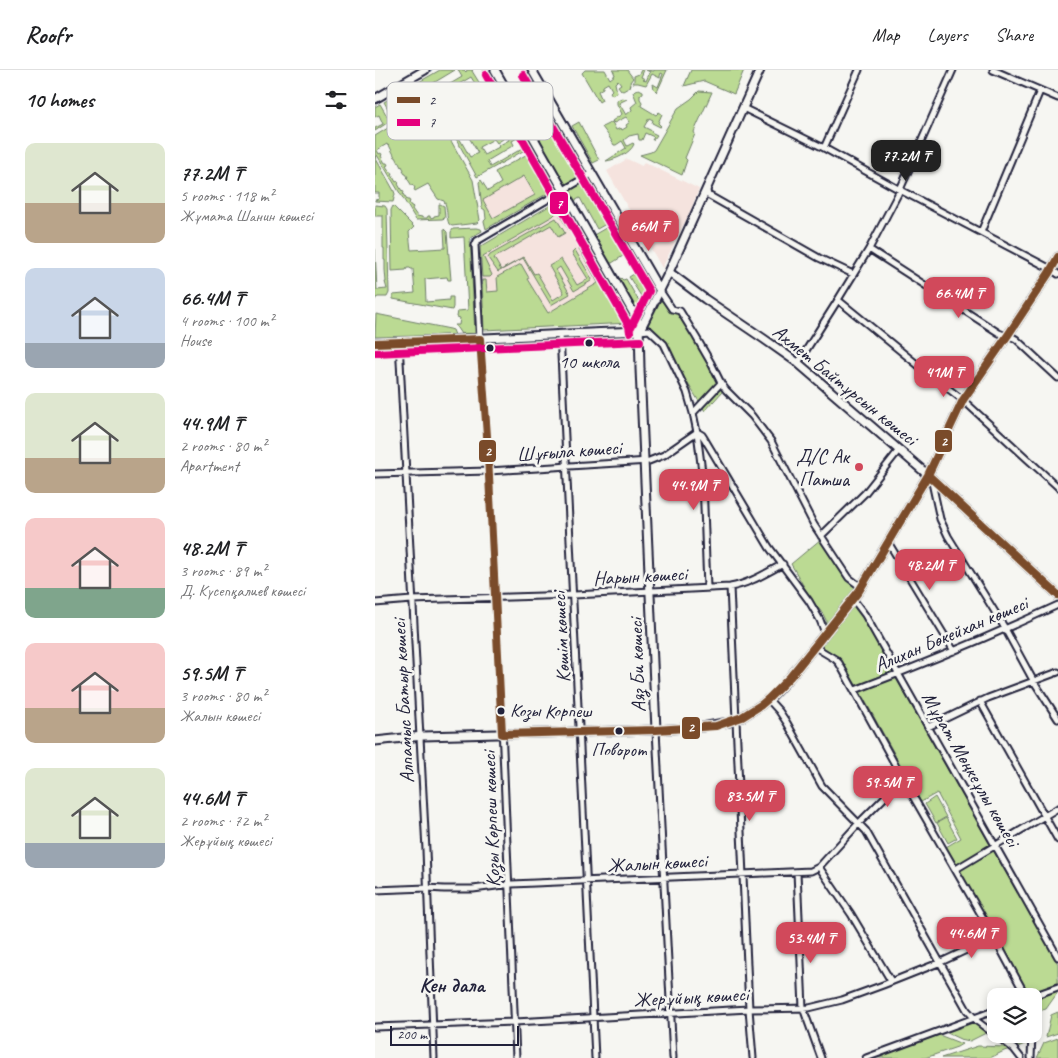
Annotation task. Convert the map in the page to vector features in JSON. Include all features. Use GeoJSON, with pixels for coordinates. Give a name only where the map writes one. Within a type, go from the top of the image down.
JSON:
{"type":"FeatureCollection","features":[{"type":"Feature","properties":{"kind":"main road"},"geometry":{"type":"LineString","coordinates":[[404,82],[425,70]]}},
{"type":"Feature","properties":{"kind":"main road"},"geometry":{"type":"LineString","coordinates":[[495,70],[502,82]]}},
{"type":"Feature","properties":{"kind":"main road"},"geometry":{"type":"LineString","coordinates":[[532,70],[539,82]]}},
{"type":"Feature","properties":{"kind":"main road"},"geometry":{"type":"LineString","coordinates":[[640,331],[707,191],[760,70]]}},
{"type":"Feature","properties":{"kind":"main road"},"geometry":{"type":"LineString","coordinates":[[375,99],[387,92]]}},
{"type":"Feature","properties":{"kind":"main road"},"geometry":{"type":"LineString","coordinates":[[553,107],[660,291]]}},
{"type":"Feature","properties":{"kind":"main road"},"geometry":{"type":"LineString","coordinates":[[535,140],[637,318],[640,331]]}},
{"type":"Feature","properties":{"kind":"main road"},"geometry":{"type":"LineString","coordinates":[[375,741],[419,736],[656,730],[716,726],[752,711],[768,700],[790,677],[861,587],[929,476],[963,400],[1055,271],[1058,257]]}},
{"type":"Feature","properties":{"kind":"main road","name":"Ахмет Байтұрсын көшесі"},"geometry":{"type":"LineString","coordinates":[[669,272],[797,363],[929,476],[1058,595]]}},
{"type":"Feature","properties":{"kind":"main road"},"geometry":{"type":"LineString","coordinates":[[637,318],[641,321],[645,320]]}},
{"type":"Feature","properties":{"kind":"main road"},"geometry":{"type":"LineString","coordinates":[[375,343],[640,331]]}},
{"type":"Feature","properties":{"kind":"main road","name":"Аяз Би көшесі"},"geometry":{"type":"LineString","coordinates":[[640,331],[640,369],[656,730]]}},
{"type":"Feature","properties":{"kind":"street"},"geometry":{"type":"LineString","coordinates":[[823,148],[859,70]]}},
{"type":"Feature","properties":{"kind":"street"},"geometry":{"type":"LineString","coordinates":[[797,363],[869,248],[900,190],[953,70]]}},
{"type":"Feature","properties":{"kind":"street"},"geometry":{"type":"LineString","coordinates":[[993,70],[1058,98]]}},
{"type":"Feature","properties":{"kind":"street"},"geometry":{"type":"LineString","coordinates":[[981,232],[1040,91]]}},
{"type":"Feature","properties":{"kind":"street"},"geometry":{"type":"LineString","coordinates":[[743,108],[823,148],[1055,271]]}},
{"type":"Feature","properties":{"kind":"street"},"geometry":{"type":"LineString","coordinates":[[563,190],[589,171]]}},
{"type":"Feature","properties":{"kind":"street","name":"Қозы Көрпеш көшесі"},"geometry":{"type":"LineString","coordinates":[[516,1058],[502,734],[476,243],[563,190]]}},
{"type":"Feature","properties":{"kind":"street"},"geometry":{"type":"LineString","coordinates":[[707,191],[708,195],[819,258],[853,274]]}},
{"type":"Feature","properties":{"kind":"street"},"geometry":{"type":"LineString","coordinates":[[869,248],[999,334],[1009,335],[1016,339],[1058,378]]}},
{"type":"Feature","properties":{"kind":"street"},"geometry":{"type":"LineString","coordinates":[[660,291],[672,308],[680,311],[721,383],[752,416],[771,441],[814,525],[849,578],[861,587]]}},
{"type":"Feature","properties":{"kind":"street"},"geometry":{"type":"LineString","coordinates":[[838,300],[963,400],[1058,487]]}},
{"type":"Feature","properties":{"kind":"street"},"geometry":{"type":"LineString","coordinates":[[640,331],[649,330],[664,344],[687,392],[693,413],[703,480],[707,588]]}},
{"type":"Feature","properties":{"kind":"street","name":"Көшім көшесі"},"geometry":{"type":"LineString","coordinates":[[560,334],[595,1058]]}},
{"type":"Feature","properties":{"kind":"street","name":"Алпамыс Батыр көшесі"},"geometry":{"type":"LineString","coordinates":[[399,342],[434,1058]]}},
{"type":"Feature","properties":{"kind":"street"},"geometry":{"type":"LineString","coordinates":[[693,413],[721,383]]}},
{"type":"Feature","properties":{"kind":"street"},"geometry":{"type":"LineString","coordinates":[[697,432],[705,438],[769,547],[809,601],[825,633]]}},
{"type":"Feature","properties":{"kind":"street","name":"Шұғыла көшесі"},"geometry":{"type":"LineString","coordinates":[[375,474],[489,471],[645,461],[664,455],[697,432]]}},
{"type":"Feature","properties":{"kind":"street"},"geometry":{"type":"LineString","coordinates":[[821,536],[865,493],[899,450]]}},
{"type":"Feature","properties":{"kind":"street"},"geometry":{"type":"LineString","coordinates":[[929,476],[944,528],[1058,719]]}},
{"type":"Feature","properties":{"kind":"street"},"geometry":{"type":"LineString","coordinates":[[888,542],[954,651]]}},
{"type":"Feature","properties":{"kind":"street","name":"Нарын көшесі"},"geometry":{"type":"LineString","coordinates":[[375,603],[730,587],[747,582],[783,564]]}},
{"type":"Feature","properties":{"kind":"street"},"geometry":{"type":"LineString","coordinates":[[730,587],[742,874],[753,1058]]}},
{"type":"Feature","properties":{"kind":"street","name":"Мұрат Мөңкеұлы көшесі"},"geometry":{"type":"LineString","coordinates":[[853,599],[865,615],[1058,957]]}},
{"type":"Feature","properties":{"kind":"street","name":"Алихан Бөкейхан көшесі"},"geometry":{"type":"LineString","coordinates":[[855,690],[954,651],[1058,606]]}},
{"type":"Feature","properties":{"kind":"street"},"geometry":{"type":"LineString","coordinates":[[815,646],[838,661],[903,779],[995,937],[1022,988]]}},
{"type":"Feature","properties":{"kind":"street"},"geometry":{"type":"LineString","coordinates":[[928,727],[981,701],[1058,672]]}},
{"type":"Feature","properties":{"kind":"street"},"geometry":{"type":"LineString","coordinates":[[768,700],[787,723],[822,786],[866,831],[967,1010],[974,1019],[1014,1049],[1021,1058]]}},
{"type":"Feature","properties":{"kind":"street"},"geometry":{"type":"LineString","coordinates":[[981,701],[1058,840]]}},
{"type":"Feature","properties":{"kind":"street","name":"Аяз Би көшесі"},"geometry":{"type":"LineString","coordinates":[[656,730],[673,1058]]}},
{"type":"Feature","properties":{"kind":"street"},"geometry":{"type":"LineString","coordinates":[[891,982],[851,914],[819,867],[903,779]]}},
{"type":"Feature","properties":{"kind":"street"},"geometry":{"type":"LineString","coordinates":[[956,870],[1058,808]]}},
{"type":"Feature","properties":{"kind":"street","name":"Жалын көшесі"},"geometry":{"type":"LineString","coordinates":[[375,890],[473,889],[509,884],[664,876],[797,872],[811,871],[819,867]]}},
{"type":"Feature","properties":{"kind":"street"},"geometry":{"type":"LineString","coordinates":[[797,872],[803,1008],[821,1058]]}},
{"type":"Feature","properties":{"kind":"street","name":"Жерұйық көшесі"},"geometry":{"type":"LineString","coordinates":[[375,1027],[515,1022],[823,1006],[941,962],[995,937]]}},
{"type":"Feature","properties":{"kind":"street"},"geometry":{"type":"LineString","coordinates":[[1042,993],[1058,987]]}},
{"type":"Feature","properties":{"kind":"street"},"geometry":{"type":"LineString","coordinates":[[866,1058],[987,1014]]}},
{"type":"Feature","properties":{"kind":"street"},"geometry":{"type":"LineString","coordinates":[[1031,1058],[1032,1043]]}},
{"type":"Feature","properties":{"kind":"shaded area"},"geometry":{"type":"Polygon","coordinates":[[[627,159],[642,166],[644,162],[699,189],[689,214],[662,268],[607,171],[627,159]]]}},
{"type":"Feature","properties":{"kind":"shaded area"},"geometry":{"type":"Polygon","coordinates":[[[524,176],[535,195],[494,219],[482,200],[524,176]]]}},
{"type":"Feature","properties":{"kind":"shaded area"},"geometry":{"type":"Polygon","coordinates":[[[561,199],[631,323],[484,330],[480,247],[561,199]]]}},
{"type":"Feature","properties":{"kind":"green space"},"geometry":{"type":"Polygon","coordinates":[[[440,70],[455,70],[435,82],[419,82],[440,70]]]}},
{"type":"Feature","properties":{"kind":"green space"},"geometry":{"type":"Polygon","coordinates":[[[458,70],[466,72],[467,70],[473,70],[479,82],[474,82],[471,77],[463,82],[454,82],[462,77],[458,70]]]}},
{"type":"Feature","properties":{"kind":"green space"},"geometry":{"type":"Polygon","coordinates":[[[585,70],[605,70],[610,79],[615,75],[613,70],[627,70],[633,78],[630,82],[630,87],[623,91],[618,86],[621,84],[618,80],[615,83],[617,92],[612,95],[610,92],[612,90],[608,83],[603,86],[598,91],[602,100],[599,102],[582,73],[585,70]]]}},
{"type":"Feature","properties":{"kind":"green space"},"geometry":{"type":"Polygon","coordinates":[[[641,70],[644,70],[641,77],[646,81],[650,72],[646,70],[667,70],[657,92],[653,84],[658,87],[663,74],[661,73],[660,78],[652,74],[646,85],[633,83],[634,76],[639,74],[641,70]]]}},
{"type":"Feature","properties":{"kind":"green space"},"geometry":{"type":"Polygon","coordinates":[[[691,70],[744,70],[734,94],[704,81],[684,86],[691,70]]]}},
{"type":"Feature","properties":{"kind":"green space"},"geometry":{"type":"Polygon","coordinates":[[[639,89],[643,91],[640,95],[641,106],[656,115],[659,112],[662,114],[658,123],[660,127],[652,123],[653,120],[649,118],[644,127],[657,135],[652,140],[654,137],[645,133],[642,140],[639,140],[638,134],[629,136],[624,140],[627,146],[634,144],[630,150],[618,158],[606,161],[626,148],[622,141],[614,145],[602,127],[612,122],[616,130],[621,128],[622,130],[627,127],[626,125],[630,122],[626,117],[614,123],[612,121],[622,114],[617,100],[627,99],[619,103],[626,115],[637,102],[633,92],[639,89]]]}},
{"type":"Feature","properties":{"kind":"green space"},"geometry":{"type":"Polygon","coordinates":[[[699,91],[712,92],[694,132],[695,134],[685,158],[687,160],[682,175],[640,155],[654,150],[678,108],[699,91]]]}},
{"type":"Feature","properties":{"kind":"green space"},"geometry":{"type":"Polygon","coordinates":[[[380,104],[387,116],[387,123],[375,131],[375,128],[383,124],[379,115],[375,117],[375,107],[380,104]]]}},
{"type":"Feature","properties":{"kind":"green space"},"geometry":{"type":"Polygon","coordinates":[[[553,113],[586,172],[564,186],[537,140],[553,140],[553,113]]]}},
{"type":"Feature","properties":{"kind":"green space"},"geometry":{"type":"Polygon","coordinates":[[[579,122],[599,160],[593,163],[572,126],[579,122]]]}},
{"type":"Feature","properties":{"kind":"green space"},"geometry":{"type":"Polygon","coordinates":[[[387,129],[387,140],[451,140],[473,180],[480,220],[477,223],[452,226],[449,224],[444,201],[438,199],[428,184],[415,191],[402,166],[387,144],[377,150],[379,154],[381,153],[385,163],[387,163],[388,165],[386,166],[392,172],[396,182],[398,181],[403,194],[409,200],[417,216],[422,218],[434,217],[439,215],[439,204],[444,206],[445,218],[416,220],[377,155],[375,157],[375,136],[387,129]]]}},
{"type":"Feature","properties":{"kind":"green space"},"geometry":{"type":"Polygon","coordinates":[[[457,140],[460,140],[470,157],[478,153],[470,140],[492,140],[479,147],[484,155],[509,140],[514,140],[512,141],[514,145],[487,161],[490,167],[523,148],[518,140],[526,140],[530,147],[477,177],[457,140]]]}},
{"type":"Feature","properties":{"kind":"green space"},"geometry":{"type":"Polygon","coordinates":[[[533,151],[555,189],[486,229],[484,221],[486,219],[485,210],[482,208],[479,182],[481,180],[488,191],[501,183],[495,172],[533,151]],[[524,176],[483,200],[493,218],[535,195],[524,176]]]}},
{"type":"Feature","properties":{"kind":"green space"},"geometry":{"type":"Polygon","coordinates":[[[375,157],[394,191],[393,202],[375,201],[379,199],[379,193],[375,193],[375,157]]]}},
{"type":"Feature","properties":{"kind":"green space"},"geometry":{"type":"Polygon","coordinates":[[[588,179],[591,179],[613,220],[597,229],[580,198],[572,202],[567,193],[588,179]]]}},
{"type":"Feature","properties":{"kind":"green space"},"geometry":{"type":"Polygon","coordinates":[[[561,199],[565,206],[553,216],[483,256],[492,275],[490,277],[482,277],[480,247],[561,199]]]}},
{"type":"Feature","properties":{"kind":"green space"},"geometry":{"type":"Polygon","coordinates":[[[375,205],[385,206],[387,209],[389,293],[387,297],[378,297],[375,300],[375,249],[377,290],[387,289],[383,248],[383,216],[375,216],[375,205]]]}},
{"type":"Feature","properties":{"kind":"green space"},"geometry":{"type":"Polygon","coordinates":[[[393,206],[414,227],[409,232],[411,250],[445,248],[444,229],[447,232],[451,280],[448,280],[447,277],[425,279],[426,302],[449,300],[449,297],[453,297],[452,310],[393,299],[393,295],[415,293],[413,269],[407,268],[406,270],[392,271],[391,210],[393,206]]]}},
{"type":"Feature","properties":{"kind":"green space"},"geometry":{"type":"Polygon","coordinates":[[[567,209],[580,232],[577,234],[574,228],[569,231],[560,216],[567,209]]]}},
{"type":"Feature","properties":{"kind":"green space"},"geometry":{"type":"Polygon","coordinates":[[[556,218],[565,233],[558,237],[551,225],[494,258],[501,270],[524,257],[534,274],[537,273],[553,300],[564,293],[549,266],[561,259],[577,285],[588,279],[572,253],[575,250],[592,279],[574,291],[560,267],[556,270],[570,294],[551,305],[523,258],[498,272],[488,258],[490,255],[556,218]]]}},
{"type":"Feature","properties":{"kind":"green space"},"geometry":{"type":"Polygon","coordinates":[[[616,222],[654,288],[654,292],[648,301],[641,296],[629,277],[637,272],[626,254],[612,263],[607,263],[592,236],[616,222]]]}},
{"type":"Feature","properties":{"kind":"green space"},"geometry":{"type":"Polygon","coordinates":[[[476,228],[482,231],[470,238],[475,334],[461,334],[455,325],[459,325],[458,311],[468,310],[464,237],[451,238],[451,232],[453,229],[476,228]]]}},
{"type":"Feature","properties":{"kind":"green space"},"geometry":{"type":"Polygon","coordinates":[[[583,237],[631,323],[484,330],[482,280],[486,280],[487,292],[498,291],[497,277],[521,264],[529,278],[527,279],[548,313],[598,283],[579,249],[583,246],[579,239],[583,237]]]}},
{"type":"Feature","properties":{"kind":"green space"},"geometry":{"type":"Polygon","coordinates":[[[621,278],[623,280],[626,279],[637,298],[646,307],[642,315],[639,315],[618,280],[621,278]]]}},
{"type":"Feature","properties":{"kind":"green space"},"geometry":{"type":"Polygon","coordinates":[[[665,299],[672,308],[680,311],[721,383],[722,392],[705,411],[680,371],[665,340],[650,328],[645,328],[658,303],[665,299]]]}},
{"type":"Feature","properties":{"kind":"green space"},"geometry":{"type":"Polygon","coordinates":[[[376,314],[450,329],[453,330],[455,335],[375,337],[376,314]]]}},
{"type":"Feature","properties":{"kind":"green space"},"geometry":{"type":"Polygon","coordinates":[[[821,539],[847,581],[858,587],[825,628],[826,620],[823,614],[811,599],[791,564],[821,539]]]}},
{"type":"Feature","properties":{"kind":"green space"},"geometry":{"type":"Polygon","coordinates":[[[853,604],[863,616],[894,675],[1058,964],[1058,987],[1042,993],[1042,988],[1025,988],[946,847],[961,838],[937,793],[921,802],[840,658],[820,645],[853,604]]]}},
{"type":"Feature","properties":{"kind":"green space"},"geometry":{"type":"Polygon","coordinates":[[[935,797],[946,817],[936,823],[925,804],[935,797]]]}},
{"type":"Feature","properties":{"kind":"green space"},"geometry":{"type":"Polygon","coordinates":[[[946,818],[957,838],[948,843],[937,823],[946,818]]]}},
{"type":"Feature","properties":{"kind":"green space"},"geometry":{"type":"Polygon","coordinates":[[[1058,990],[1046,1009],[1042,1010],[1042,997],[1058,990]]]}},
{"type":"Feature","properties":{"kind":"green space"},"geometry":{"type":"Polygon","coordinates":[[[1058,1012],[1058,1033],[1046,1037],[1051,1015],[1058,1012]]]}},
{"type":"Feature","properties":{"kind":"green space"},"geometry":{"type":"Polygon","coordinates":[[[973,1022],[986,1033],[970,1041],[960,1039],[945,1032],[973,1022]]]}},
{"type":"Feature","properties":{"kind":"green space"},"geometry":{"type":"Polygon","coordinates":[[[939,1035],[962,1044],[925,1058],[875,1058],[939,1035]]]}},
{"type":"Feature","properties":{"kind":"green space"},"geometry":{"type":"Polygon","coordinates":[[[1058,1038],[1058,1058],[1037,1058],[1044,1043],[1058,1038]]]}},
{"type":"Feature","properties":{"kind":"green space"},"geometry":{"type":"Polygon","coordinates":[[[1012,1043],[1027,1043],[1018,1047],[1012,1043]]]}},
{"type":"Feature","properties":{"kind":"green space"},"geometry":{"type":"Polygon","coordinates":[[[978,1046],[1006,1047],[1010,1049],[990,1058],[941,1058],[978,1046]]]}},
{"type":"Feature","properties":{"kind":"waterway"},"geometry":{"type":"LineString","coordinates":[[396,82],[418,70]]}},
{"type":"Feature","properties":{"kind":"waterway"},"geometry":{"type":"LineString","coordinates":[[426,73],[432,70]]}},
{"type":"Feature","properties":{"kind":"waterway"},"geometry":{"type":"LineString","coordinates":[[489,70],[496,82]]}},
{"type":"Feature","properties":{"kind":"waterway"},"geometry":{"type":"LineString","coordinates":[[537,70],[544,82]]}},
{"type":"Feature","properties":{"kind":"waterway"},"geometry":{"type":"LineString","coordinates":[[411,82],[418,78]]}},
{"type":"Feature","properties":{"kind":"waterway"},"geometry":{"type":"LineString","coordinates":[[375,94],[387,87]]}},
{"type":"Feature","properties":{"kind":"waterway"},"geometry":{"type":"LineString","coordinates":[[382,99],[387,96]]}},
{"type":"Feature","properties":{"kind":"waterway"},"geometry":{"type":"LineString","coordinates":[[553,98],[567,122]]}},
{"type":"Feature","properties":{"kind":"waterway"},"geometry":{"type":"LineString","coordinates":[[375,103],[379,101]]}},
{"type":"Feature","properties":{"kind":"waterway"},"geometry":{"type":"LineString","coordinates":[[570,127],[592,165]]}},
{"type":"Feature","properties":{"kind":"waterway"},"geometry":{"type":"LineString","coordinates":[[529,140],[533,146]]}},
{"type":"Feature","properties":{"kind":"waterway"},"geometry":{"type":"LineString","coordinates":[[535,149],[557,187]]}},
{"type":"Feature","properties":{"kind":"waterway"},"geometry":{"type":"LineString","coordinates":[[711,187],[722,163]]}},
{"type":"Feature","properties":{"kind":"waterway"},"geometry":{"type":"LineString","coordinates":[[594,168],[597,175]]}},
{"type":"Feature","properties":{"kind":"waterway"},"geometry":{"type":"LineString","coordinates":[[598,176],[618,211]]}},
{"type":"Feature","properties":{"kind":"waterway"},"geometry":{"type":"LineString","coordinates":[[486,231],[556,191]]}},
{"type":"Feature","properties":{"kind":"waterway"},"geometry":{"type":"LineString","coordinates":[[562,196],[568,205]]}},
{"type":"Feature","properties":{"kind":"waterway"},"geometry":{"type":"LineString","coordinates":[[480,244],[560,197]]}},
{"type":"Feature","properties":{"kind":"waterway"},"geometry":{"type":"LineString","coordinates":[[569,208],[581,229]]}},
{"type":"Feature","properties":{"kind":"waterway"},"geometry":{"type":"LineString","coordinates":[[625,224],[660,282]]}},
{"type":"Feature","properties":{"kind":"waterway"},"geometry":{"type":"LineString","coordinates":[[476,328],[472,239],[482,234]]}},
{"type":"Feature","properties":{"kind":"waterway"},"geometry":{"type":"LineString","coordinates":[[478,245],[480,277]]}},
{"type":"Feature","properties":{"kind":"waterway"},"geometry":{"type":"LineString","coordinates":[[598,258],[636,327]]}},
{"type":"Feature","properties":{"kind":"waterway"},"geometry":{"type":"LineString","coordinates":[[480,280],[482,328]]}},
{"type":"Feature","properties":{"kind":"waterway"},"geometry":{"type":"LineString","coordinates":[[375,339],[456,336]]}},
{"type":"Feature","properties":{"kind":"transit line","name":"7"},"geometry":{"type":"LineString","coordinates":[[486,75],[490,82]]}},
{"type":"Feature","properties":{"kind":"transit line","name":"7"},"geometry":{"type":"LineString","coordinates":[[523,75],[527,82]]}},
{"type":"Feature","properties":{"kind":"transit line","name":"7"},"geometry":{"type":"LineString","coordinates":[[553,126],[649,291],[631,327]]}},
{"type":"Feature","properties":{"kind":"transit line","name":"7"},"geometry":{"type":"LineString","coordinates":[[523,140],[629,326],[630,332]]}},
{"type":"Feature","properties":{"kind":"transit line","name":"2"},"geometry":{"type":"LineString","coordinates":[[375,343],[480,339],[487,436],[502,734],[656,730],[716,726],[742,717],[768,699],[790,677],[859,591],[928,475],[963,400],[1008,335],[1058,257]]}},
{"type":"Feature","properties":{"kind":"transit line","name":"7"},"geometry":{"type":"LineString","coordinates":[[375,353],[640,341]]}},
{"type":"Feature","properties":{"kind":"transit line","name":"2"},"geometry":{"type":"LineString","coordinates":[[928,475],[1058,595]]}},
{"type":"Feature","properties":{"kind":"place","name":"10 школа"},"geometry":{"type":"Point","coordinates":[589,343]}},
{"type":"Feature","properties":{"kind":"place","name":"Д/С Ак Патша"},"geometry":{"type":"Point","coordinates":[859,467]}},
{"type":"Feature","properties":{"kind":"place","name":"Козы Корпеш"},"geometry":{"type":"Point","coordinates":[501,711]}},
{"type":"Feature","properties":{"kind":"place","name":"Поворот"},"geometry":{"type":"Point","coordinates":[619,731]}},
{"type":"Feature","properties":{"kind":"district","name":"Кен дала"},"geometry":{"type":"Point","coordinates":[452,985]}}]}
